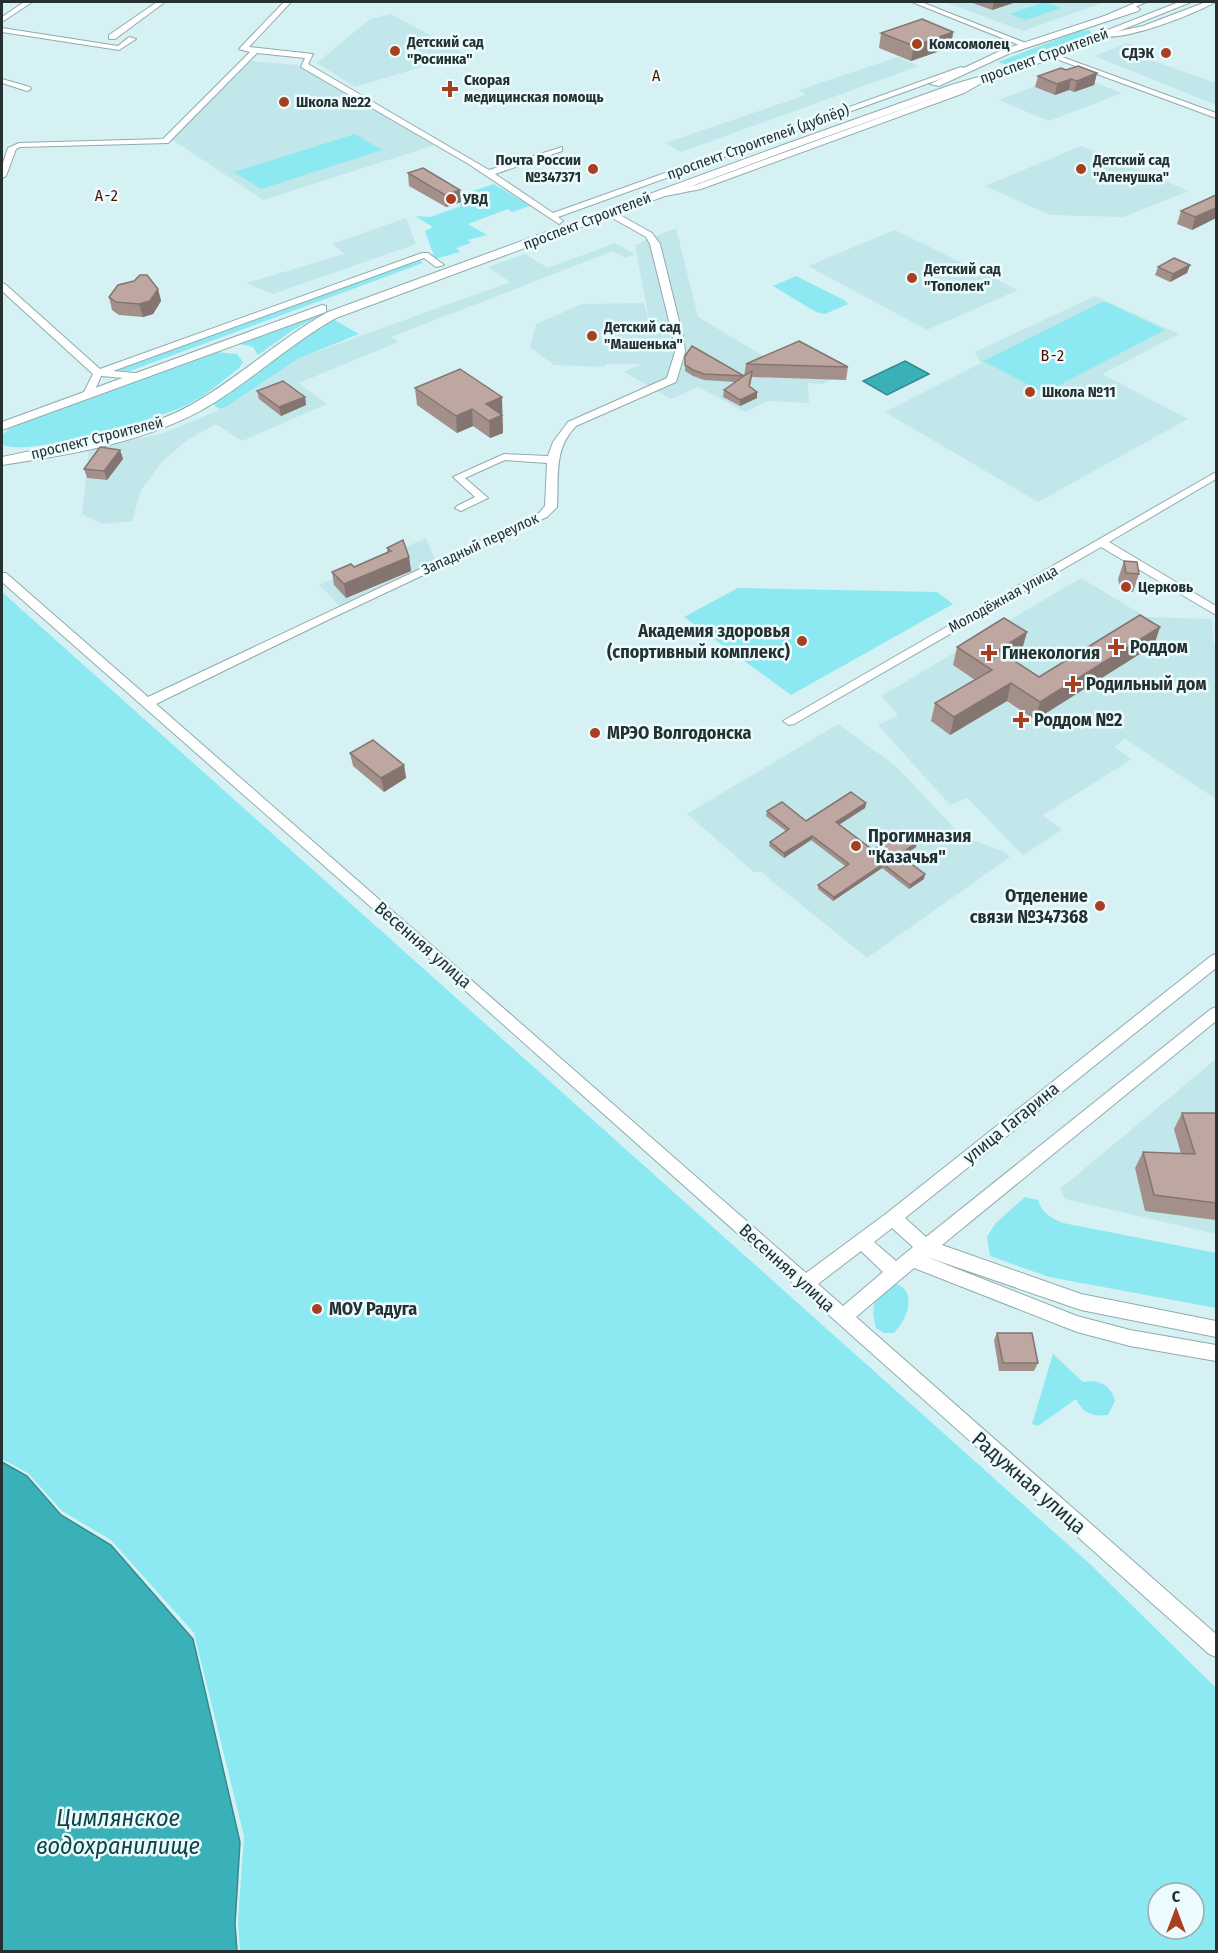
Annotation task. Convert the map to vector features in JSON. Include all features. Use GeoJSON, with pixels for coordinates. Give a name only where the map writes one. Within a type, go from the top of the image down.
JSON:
{"type":"FeatureCollection","features":[{"type":"Feature","properties":{"kind":"main road","name":"проспект Строителей"},"geometry":{"type":"LineString","coordinates":[[2,426],[439,265],[556,218],[940,82],[964,69],[1029,44],[1158,2]]}},
{"type":"Feature","properties":{"kind":"main road","name":"проспект Строителей"},"geometry":{"type":"LineString","coordinates":[[2,461],[144,430],[175,418],[203,404],[250,359],[281,345],[332,315],[955,87],[1019,68],[1186,2]]}},
{"type":"Feature","properties":{"kind":"main road"},"geometry":{"type":"LineString","coordinates":[[1074,28],[1095,31],[1102,36]]}},
{"type":"Feature","properties":{"kind":"main road"},"geometry":{"type":"LineString","coordinates":[[991,58],[990,63],[994,67],[1019,68]]}},
{"type":"Feature","properties":{"kind":"main road"},"geometry":{"type":"LineString","coordinates":[[212,348],[231,346],[250,359]]}},
{"type":"Feature","properties":{"kind":"main road"},"geometry":{"type":"LineString","coordinates":[[2,453],[26,455]]}},
{"type":"Feature","properties":{"kind":"street"},"geometry":{"type":"LineString","coordinates":[[2,20],[28,2]]}},
{"type":"Feature","properties":{"kind":"street"},"geometry":{"type":"LineString","coordinates":[[112,37],[161,2]]}},
{"type":"Feature","properties":{"kind":"street"},"geometry":{"type":"LineString","coordinates":[[287,2],[243,49],[310,56],[304,64],[489,173],[556,218]]}},
{"type":"Feature","properties":{"kind":"street"},"geometry":{"type":"LineString","coordinates":[[916,2],[1029,44]]}},
{"type":"Feature","properties":{"kind":"street"},"geometry":{"type":"LineString","coordinates":[[923,2],[1029,44]]}},
{"type":"Feature","properties":{"kind":"street"},"geometry":{"type":"LineString","coordinates":[[1096,21],[1142,2]]}},
{"type":"Feature","properties":{"kind":"street"},"geometry":{"type":"LineString","coordinates":[[1102,36],[1118,34],[1160,21],[1211,2]]}},
{"type":"Feature","properties":{"kind":"street"},"geometry":{"type":"LineString","coordinates":[[2,30],[119,48],[132,39]]}},
{"type":"Feature","properties":{"kind":"street"},"geometry":{"type":"LineString","coordinates":[[2,176],[12,148],[19,145],[165,141],[255,51]]}},
{"type":"Feature","properties":{"kind":"street"},"geometry":{"type":"LineString","coordinates":[[1056,54],[1216,114]]}},
{"type":"Feature","properties":{"kind":"street"},"geometry":{"type":"LineString","coordinates":[[2,81],[27,89]]}},
{"type":"Feature","properties":{"kind":"street"},"geometry":{"type":"LineString","coordinates":[[489,173],[559,149]]}},
{"type":"Feature","properties":{"kind":"street","name":"Западный переулок"},"geometry":{"type":"LineString","coordinates":[[147,703],[330,614],[543,515],[551,507],[554,449],[560,434],[572,424],[672,380],[680,352],[654,244],[650,235],[610,213]]}},
{"type":"Feature","properties":{"kind":"street"},"geometry":{"type":"LineString","coordinates":[[88,393],[98,373],[425,255],[439,265]]}},
{"type":"Feature","properties":{"kind":"street"},"geometry":{"type":"LineString","coordinates":[[2,286],[98,373],[135,376]]}},
{"type":"Feature","properties":{"kind":"street"},"geometry":{"type":"LineString","coordinates":[[461,508],[482,498],[458,477],[504,457],[553,460]]}},
{"type":"Feature","properties":{"kind":"street","name":"Молодёжная улица"},"geometry":{"type":"LineString","coordinates":[[789,721],[1102,543],[1216,475]]}},
{"type":"Feature","properties":{"kind":"street"},"geometry":{"type":"LineString","coordinates":[[1102,543],[1216,612]]}},
{"type":"Feature","properties":{"kind":"street","name":"Весенняя улица"},"geometry":{"type":"LineString","coordinates":[[2,576],[427,948],[842,1318]]}},
{"type":"Feature","properties":{"kind":"street","name":"улица Гагарина"},"geometry":{"type":"LineString","coordinates":[[804,1284],[893,1218],[1216,960]]}},
{"type":"Feature","properties":{"kind":"street"},"geometry":{"type":"LineString","coordinates":[[842,1318],[925,1247],[1013,1179],[1216,1013]]}},
{"type":"Feature","properties":{"kind":"street"},"geometry":{"type":"LineString","coordinates":[[893,1218],[925,1247],[1080,1302],[1216,1329]]}},
{"type":"Feature","properties":{"kind":"street"},"geometry":{"type":"LineString","coordinates":[[862,1241],[895,1272]]}},
{"type":"Feature","properties":{"kind":"street"},"geometry":{"type":"LineString","coordinates":[[911,1259],[1077,1324],[1130,1338],[1216,1353]]}},
{"type":"Feature","properties":{"kind":"street","name":"Радужная улица"},"geometry":{"type":"LineString","coordinates":[[842,1318],[1216,1647]]}},
{"type":"Feature","properties":{"kind":"shaded area"},"geometry":{"type":"Polygon","coordinates":[[[945,2],[1105,2],[1023,31],[945,2]]]}},
{"type":"Feature","properties":{"kind":"shaded area"},"geometry":{"type":"Polygon","coordinates":[[[1045,2],[1061,8],[1026,20],[1010,14],[1045,2]]]}},
{"type":"Feature","properties":{"kind":"shaded area","name":"Детский сад \"Росинка\""},"geometry":{"type":"Polygon","coordinates":[[[391,14],[465,54],[355,87],[317,63],[370,19],[391,14]]]}},
{"type":"Feature","properties":{"kind":"shaded area"},"geometry":{"type":"Polygon","coordinates":[[[1089,30],[1094,35],[1012,66],[998,62],[1079,31],[1089,30]]]}},
{"type":"Feature","properties":{"kind":"shaded area"},"geometry":{"type":"Polygon","coordinates":[[[1128,43],[1145,49],[1134,54],[1216,83],[1216,105],[1094,56],[1128,43]]]}},
{"type":"Feature","properties":{"kind":"shaded area"},"geometry":{"type":"Polygon","coordinates":[[[898,57],[919,66],[681,152],[665,143],[806,95],[799,90],[898,57]]]}},
{"type":"Feature","properties":{"kind":"shaded area","name":"Школа №22"},"geometry":{"type":"Polygon","coordinates":[[[251,61],[297,65],[435,145],[263,200],[171,139],[251,61]]]}},
{"type":"Feature","properties":{"kind":"shaded area"},"geometry":{"type":"Polygon","coordinates":[[[1062,75],[1078,76],[1122,93],[1049,121],[999,100],[1062,75]]]}},
{"type":"Feature","properties":{"kind":"shaded area"},"geometry":{"type":"Polygon","coordinates":[[[355,134],[382,150],[261,189],[234,172],[355,134]]]}},
{"type":"Feature","properties":{"kind":"shaded area","name":"Детский сад \"Аленушка\""},"geometry":{"type":"Polygon","coordinates":[[[1081,146],[1189,191],[1123,217],[1050,215],[985,186],[1081,146]]]}},
{"type":"Feature","properties":{"kind":"shaded area"},"geometry":{"type":"Polygon","coordinates":[[[494,184],[530,206],[512,212],[508,209],[468,224],[487,235],[468,240],[471,243],[456,248],[460,252],[435,259],[425,231],[433,227],[415,216],[430,217],[461,206],[459,204],[480,197],[472,191],[494,184]]]}},
{"type":"Feature","properties":{"kind":"shaded area"},"geometry":{"type":"Polygon","coordinates":[[[406,218],[416,244],[273,294],[246,283],[345,254],[332,244],[406,218]]]}},
{"type":"Feature","properties":{"kind":"shaded area"},"geometry":{"type":"Polygon","coordinates":[[[676,228],[698,317],[775,363],[838,375],[823,384],[808,383],[809,403],[768,401],[745,412],[698,387],[671,399],[624,372],[641,364],[606,364],[604,367],[554,365],[530,347],[536,324],[582,304],[644,303],[650,324],[635,245],[676,228]]]}},
{"type":"Feature","properties":{"kind":"shaded area","name":"Детский сад \"Тополек\""},"geometry":{"type":"Polygon","coordinates":[[[895,230],[1018,290],[927,330],[808,266],[895,230]]]}},
{"type":"Feature","properties":{"kind":"shaded area"},"geometry":{"type":"Polygon","coordinates":[[[615,243],[635,254],[626,258],[613,251],[391,337],[398,342],[299,383],[327,404],[242,441],[216,424],[186,441],[162,462],[141,490],[132,521],[103,524],[82,514],[89,448],[161,434],[226,407],[299,358],[510,282],[488,267],[525,254],[548,268],[615,243]]]}},
{"type":"Feature","properties":{"kind":"shaded area"},"geometry":{"type":"Polygon","coordinates":[[[418,259],[423,263],[130,371],[115,370],[418,259]]]}},
{"type":"Feature","properties":{"kind":"shaded area"},"geometry":{"type":"Polygon","coordinates":[[[796,276],[848,304],[825,314],[816,312],[773,286],[796,276]]]}},
{"type":"Feature","properties":{"kind":"shaded area","name":"Школа №11"},"geometry":{"type":"Polygon","coordinates":[[[1095,296],[1179,334],[1102,374],[1188,419],[1038,502],[885,412],[981,363],[975,352],[1095,296]]]}},
{"type":"Feature","properties":{"kind":"shaded area"},"geometry":{"type":"Polygon","coordinates":[[[1104,301],[1165,330],[1044,393],[983,361],[1104,301]]]}},
{"type":"Feature","properties":{"kind":"shaded area"},"geometry":{"type":"Polygon","coordinates":[[[319,312],[323,314],[293,330],[258,355],[253,347],[236,343],[319,312]]]}},
{"type":"Feature","properties":{"kind":"shaded area"},"geometry":{"type":"Polygon","coordinates":[[[333,319],[359,334],[299,358],[226,407],[219,409],[213,404],[286,347],[333,319]]]}},
{"type":"Feature","properties":{"kind":"shaded area"},"geometry":{"type":"Polygon","coordinates":[[[215,352],[237,354],[243,362],[214,388],[187,405],[150,419],[62,442],[15,447],[2,444],[2,435],[10,428],[215,352]]]}},
{"type":"Feature","properties":{"kind":"shaded area"},"geometry":{"type":"Polygon","coordinates":[[[426,538],[436,562],[340,606],[319,585],[426,538]]]}},
{"type":"Feature","properties":{"kind":"shaded area","name":"Роддом №2"},"geometry":{"type":"Polygon","coordinates":[[[1081,578],[1146,617],[1211,619],[1216,645],[1216,799],[1125,739],[1114,747],[1132,759],[1043,815],[1062,830],[1023,855],[967,798],[950,805],[878,725],[898,715],[881,696],[1081,578]]]}},
{"type":"Feature","properties":{"kind":"shaded area","name":"Академия здоровья (спортивный комплекс)"},"geometry":{"type":"Polygon","coordinates":[[[738,588],[937,592],[953,604],[791,695],[684,617],[738,588]]]}},
{"type":"Feature","properties":{"kind":"shaded area"},"geometry":{"type":"Polygon","coordinates":[[[2,592],[1091,1565],[1216,1688],[1216,1951],[240,1951],[238,1920],[244,1836],[194,1633],[111,1540],[62,1511],[28,1473],[2,1459],[2,592]]]}},
{"type":"Feature","properties":{"kind":"shaded area","name":"Прогимназия \"Казачья\""},"geometry":{"type":"Polygon","coordinates":[[[838,724],[896,766],[954,828],[972,840],[1005,852],[1010,857],[867,958],[761,872],[754,872],[687,814],[838,724]]]}},
{"type":"Feature","properties":{"kind":"shaded area"},"geometry":{"type":"Polygon","coordinates":[[[1216,1059],[1216,1234],[1065,1199],[1060,1189],[1216,1059]]]}},
{"type":"Feature","properties":{"kind":"shaded area"},"geometry":{"type":"Polygon","coordinates":[[[1025,1197],[1038,1200],[1048,1214],[1063,1223],[1216,1253],[1216,1308],[1049,1277],[990,1256],[987,1237],[995,1224],[1025,1197]]]}},
{"type":"Feature","properties":{"kind":"shaded area"},"geometry":{"type":"Polygon","coordinates":[[[890,1282],[905,1290],[909,1303],[904,1319],[894,1333],[884,1333],[876,1328],[873,1314],[877,1297],[890,1282]]]}},
{"type":"Feature","properties":{"kind":"shaded area"},"geometry":{"type":"Polygon","coordinates":[[[1053,1354],[1083,1382],[1099,1382],[1111,1391],[1115,1401],[1108,1415],[1089,1413],[1076,1399],[1038,1426],[1032,1424],[1053,1354]]]}},
{"type":"Feature","properties":{"kind":"water"},"geometry":{"type":"Polygon","coordinates":[[[905,361],[929,374],[887,395],[863,381],[905,361]]]}},
{"type":"Feature","properties":{"kind":"water","name":"Цимлянское водохранилище"},"geometry":{"type":"Polygon","coordinates":[[[2,1462],[27,1476],[61,1515],[111,1545],[193,1639],[240,1842],[235,1924],[237,1951],[2,1951],[2,1462]]]}},
{"type":"Feature","properties":{"kind":"building"},"geometry":{"type":"Polygon","coordinates":[[[922,19],[953,32],[914,46],[881,33],[922,19]]]}},
{"type":"Feature","properties":{"kind":"building"},"geometry":{"type":"Polygon","coordinates":[[[1078,66],[1097,73],[1077,81],[1071,79],[1057,84],[1038,76],[1061,68],[1066,70],[1078,66]]]}},
{"type":"Feature","properties":{"kind":"building"},"geometry":{"type":"Polygon","coordinates":[[[423,168],[460,190],[445,195],[408,173],[423,168]]]}},
{"type":"Feature","properties":{"kind":"building"},"geometry":{"type":"Polygon","coordinates":[[[1216,195],[1216,208],[1195,217],[1181,211],[1216,195]]]}},
{"type":"Feature","properties":{"kind":"building"},"geometry":{"type":"Polygon","coordinates":[[[1174,258],[1190,265],[1173,274],[1158,267],[1174,258]]]}},
{"type":"Feature","properties":{"kind":"building"},"geometry":{"type":"Polygon","coordinates":[[[140,275],[147,275],[158,289],[150,301],[139,304],[116,302],[109,297],[118,285],[134,281],[140,275]]]}},
{"type":"Feature","properties":{"kind":"building"},"geometry":{"type":"Polygon","coordinates":[[[799,341],[848,367],[746,364],[799,341]]]}},
{"type":"Feature","properties":{"kind":"building"},"geometry":{"type":"Polygon","coordinates":[[[692,346],[744,376],[704,374],[693,370],[685,365],[685,356],[692,346]]]}},
{"type":"Feature","properties":{"kind":"building"},"geometry":{"type":"Polygon","coordinates":[[[460,369],[502,397],[486,404],[502,415],[489,421],[472,409],[456,416],[415,388],[460,369]]]}},
{"type":"Feature","properties":{"kind":"building"},"geometry":{"type":"Polygon","coordinates":[[[752,371],[749,386],[757,392],[740,400],[724,390],[752,371]]]}},
{"type":"Feature","properties":{"kind":"building"},"geometry":{"type":"Polygon","coordinates":[[[283,381],[305,397],[279,407],[257,391],[283,381]]]}},
{"type":"Feature","properties":{"kind":"building"},"geometry":{"type":"Polygon","coordinates":[[[100,447],[120,450],[104,471],[84,469],[100,447]]]}},
{"type":"Feature","properties":{"kind":"building"},"geometry":{"type":"Polygon","coordinates":[[[403,540],[409,557],[344,584],[332,572],[351,564],[354,567],[391,551],[387,548],[403,540]]]}},
{"type":"Feature","properties":{"kind":"building"},"geometry":{"type":"Polygon","coordinates":[[[1124,561],[1137,562],[1139,574],[1126,573],[1124,561]]]}},
{"type":"Feature","properties":{"kind":"building"},"geometry":{"type":"Polygon","coordinates":[[[1140,615],[1160,627],[1040,702],[1011,683],[954,717],[935,703],[992,670],[957,647],[1004,618],[1027,632],[998,650],[1039,677],[1140,615]]]}},
{"type":"Feature","properties":{"kind":"building"},"geometry":{"type":"Polygon","coordinates":[[[373,740],[404,765],[381,778],[350,753],[373,740]]]}},
{"type":"Feature","properties":{"kind":"building"},"geometry":{"type":"Polygon","coordinates":[[[851,792],[866,803],[836,822],[873,850],[902,831],[917,842],[899,855],[925,874],[910,885],[883,864],[834,897],[818,885],[849,864],[812,836],[784,853],[770,842],[789,829],[767,811],[782,802],[806,821],[851,792]]]}},
{"type":"Feature","properties":{"kind":"building"},"geometry":{"type":"Polygon","coordinates":[[[1182,1113],[1216,1113],[1216,1203],[1154,1195],[1143,1152],[1195,1154],[1182,1113]]]}},
{"type":"Feature","properties":{"kind":"building"},"geometry":{"type":"Polygon","coordinates":[[[997,1333],[1032,1333],[1038,1363],[1003,1363],[997,1333]]]}},
{"type":"Feature","properties":{"kind":"place","name":"Комсомолец"},"geometry":{"type":"Point","coordinates":[917,44]}},
{"type":"Feature","properties":{"kind":"place","name":"Детский сад \"Росинка\""},"geometry":{"type":"Point","coordinates":[395,51]}},
{"type":"Feature","properties":{"kind":"place","name":"СДЭК"},"geometry":{"type":"Point","coordinates":[1166,53]}},
{"type":"Feature","properties":{"kind":"place","name":"Скорая медицинская помощь"},"geometry":{"type":"Point","coordinates":[450,89]}},
{"type":"Feature","properties":{"kind":"place","name":"Школа №22"},"geometry":{"type":"Point","coordinates":[284,102]}},
{"type":"Feature","properties":{"kind":"place","name":"Почта России №347371"},"geometry":{"type":"Point","coordinates":[593,169]}},
{"type":"Feature","properties":{"kind":"place","name":"Детский сад \"Аленушка\""},"geometry":{"type":"Point","coordinates":[1081,169]}},
{"type":"Feature","properties":{"kind":"place","name":"УВД"},"geometry":{"type":"Point","coordinates":[451,199]}},
{"type":"Feature","properties":{"kind":"place","name":"Детский сад \"Тополек\""},"geometry":{"type":"Point","coordinates":[912,278]}},
{"type":"Feature","properties":{"kind":"place","name":"Детский сад \"Машенька\""},"geometry":{"type":"Point","coordinates":[592,336]}},
{"type":"Feature","properties":{"kind":"place","name":"Школа №11"},"geometry":{"type":"Point","coordinates":[1030,392]}},
{"type":"Feature","properties":{"kind":"place","name":"Церковь"},"geometry":{"type":"Point","coordinates":[1126,587]}},
{"type":"Feature","properties":{"kind":"place","name":"Академия здоровья (спортивный комплекс)"},"geometry":{"type":"Point","coordinates":[802,641]}},
{"type":"Feature","properties":{"kind":"place","name":"Роддом"},"geometry":{"type":"Point","coordinates":[1116,647]}},
{"type":"Feature","properties":{"kind":"place","name":"Гинекология"},"geometry":{"type":"Point","coordinates":[989,653]}},
{"type":"Feature","properties":{"kind":"place","name":"Родильный дом"},"geometry":{"type":"Point","coordinates":[1073,684]}},
{"type":"Feature","properties":{"kind":"place","name":"Роддом №2"},"geometry":{"type":"Point","coordinates":[1021,720]}},
{"type":"Feature","properties":{"kind":"place","name":"МРЭО Волгодонска"},"geometry":{"type":"Point","coordinates":[595,733]}},
{"type":"Feature","properties":{"kind":"place","name":"Прогимназия \"Казачья\""},"geometry":{"type":"Point","coordinates":[856,846]}},
{"type":"Feature","properties":{"kind":"place","name":"Отделение связи №347368"},"geometry":{"type":"Point","coordinates":[1100,906]}},
{"type":"Feature","properties":{"kind":"place","name":"МОУ Радуга"},"geometry":{"type":"Point","coordinates":[317,1309]}},
{"type":"Feature","properties":{"kind":"district","name":"А"},"geometry":{"type":"Point","coordinates":[657,75]}},
{"type":"Feature","properties":{"kind":"district","name":"А-2"},"geometry":{"type":"Point","coordinates":[107,195]}},
{"type":"Feature","properties":{"kind":"district","name":"В-2"},"geometry":{"type":"Point","coordinates":[1053,355]}}]}
